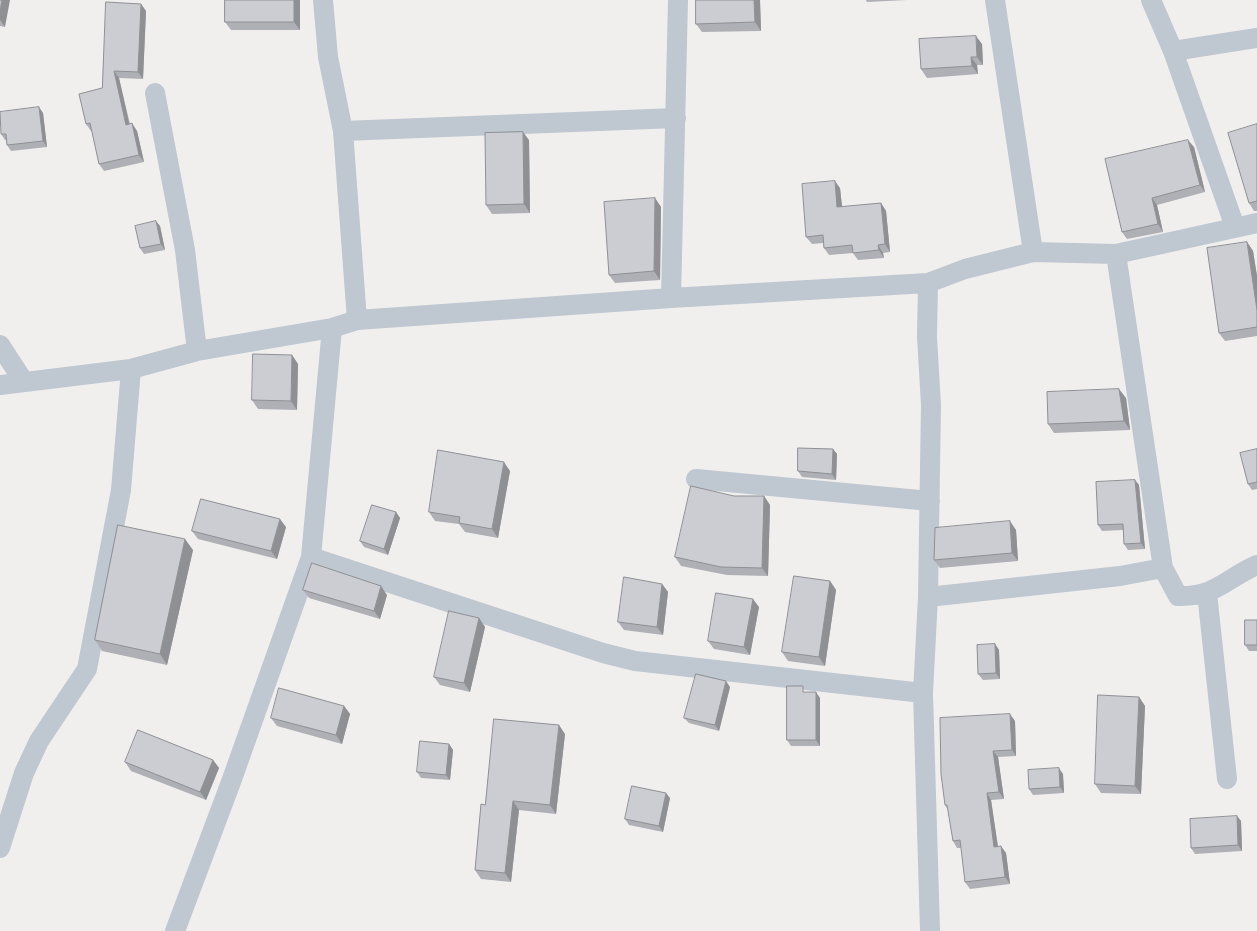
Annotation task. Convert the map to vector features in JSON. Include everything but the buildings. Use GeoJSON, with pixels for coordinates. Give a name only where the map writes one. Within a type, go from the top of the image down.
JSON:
{"type":"FeatureCollection","features":[{"type":"Feature","properties":{"kind":"street"},"geometry":{"type":"LineString","coordinates":[[323,0],[328,57],[343,131],[357,320]]}},
{"type":"Feature","properties":{"kind":"street"},"geometry":{"type":"LineString","coordinates":[[671,298],[678,0]]}},
{"type":"Feature","properties":{"kind":"street"},"geometry":{"type":"LineString","coordinates":[[995,0],[1033,252]]}},
{"type":"Feature","properties":{"kind":"street"},"geometry":{"type":"LineString","coordinates":[[1151,0],[1173,51],[1235,227]]}},
{"type":"Feature","properties":{"kind":"street"},"geometry":{"type":"LineString","coordinates":[[1173,51],[1257,38]]}},
{"type":"Feature","properties":{"kind":"street"},"geometry":{"type":"LineString","coordinates":[[155,93],[185,250],[197,351]]}},
{"type":"Feature","properties":{"kind":"street"},"geometry":{"type":"LineString","coordinates":[[343,131],[676,118]]}},
{"type":"Feature","properties":{"kind":"street"},"geometry":{"type":"LineString","coordinates":[[0,385],[131,369],[197,351],[332,328],[357,320],[671,298],[928,283],[965,269],[1033,252],[1116,254],[1257,223]]}},
{"type":"Feature","properties":{"kind":"street"},"geometry":{"type":"LineString","coordinates":[[1116,254],[1163,568],[1178,596],[1207,593],[1257,565]]}},
{"type":"Feature","properties":{"kind":"street"},"geometry":{"type":"LineString","coordinates":[[928,283],[928,337],[932,405],[928,597],[923,693],[930,931]]}},
{"type":"Feature","properties":{"kind":"street"},"geometry":{"type":"LineString","coordinates":[[176,931],[311,557],[332,328]]}},
{"type":"Feature","properties":{"kind":"street"},"geometry":{"type":"LineString","coordinates":[[0,345],[24,382]]}},
{"type":"Feature","properties":{"kind":"street"},"geometry":{"type":"LineString","coordinates":[[0,848],[24,773],[38,741],[87,669],[122,490],[131,369]]}},
{"type":"Feature","properties":{"kind":"street"},"geometry":{"type":"LineString","coordinates":[[696,479],[930,501]]}},
{"type":"Feature","properties":{"kind":"street"},"geometry":{"type":"LineString","coordinates":[[311,557],[603,653],[635,661],[923,693]]}},
{"type":"Feature","properties":{"kind":"street"},"geometry":{"type":"LineString","coordinates":[[928,597],[1120,576],[1163,568]]}},
{"type":"Feature","properties":{"kind":"street"},"geometry":{"type":"LineString","coordinates":[[1207,593],[1227,779]]}}]}
